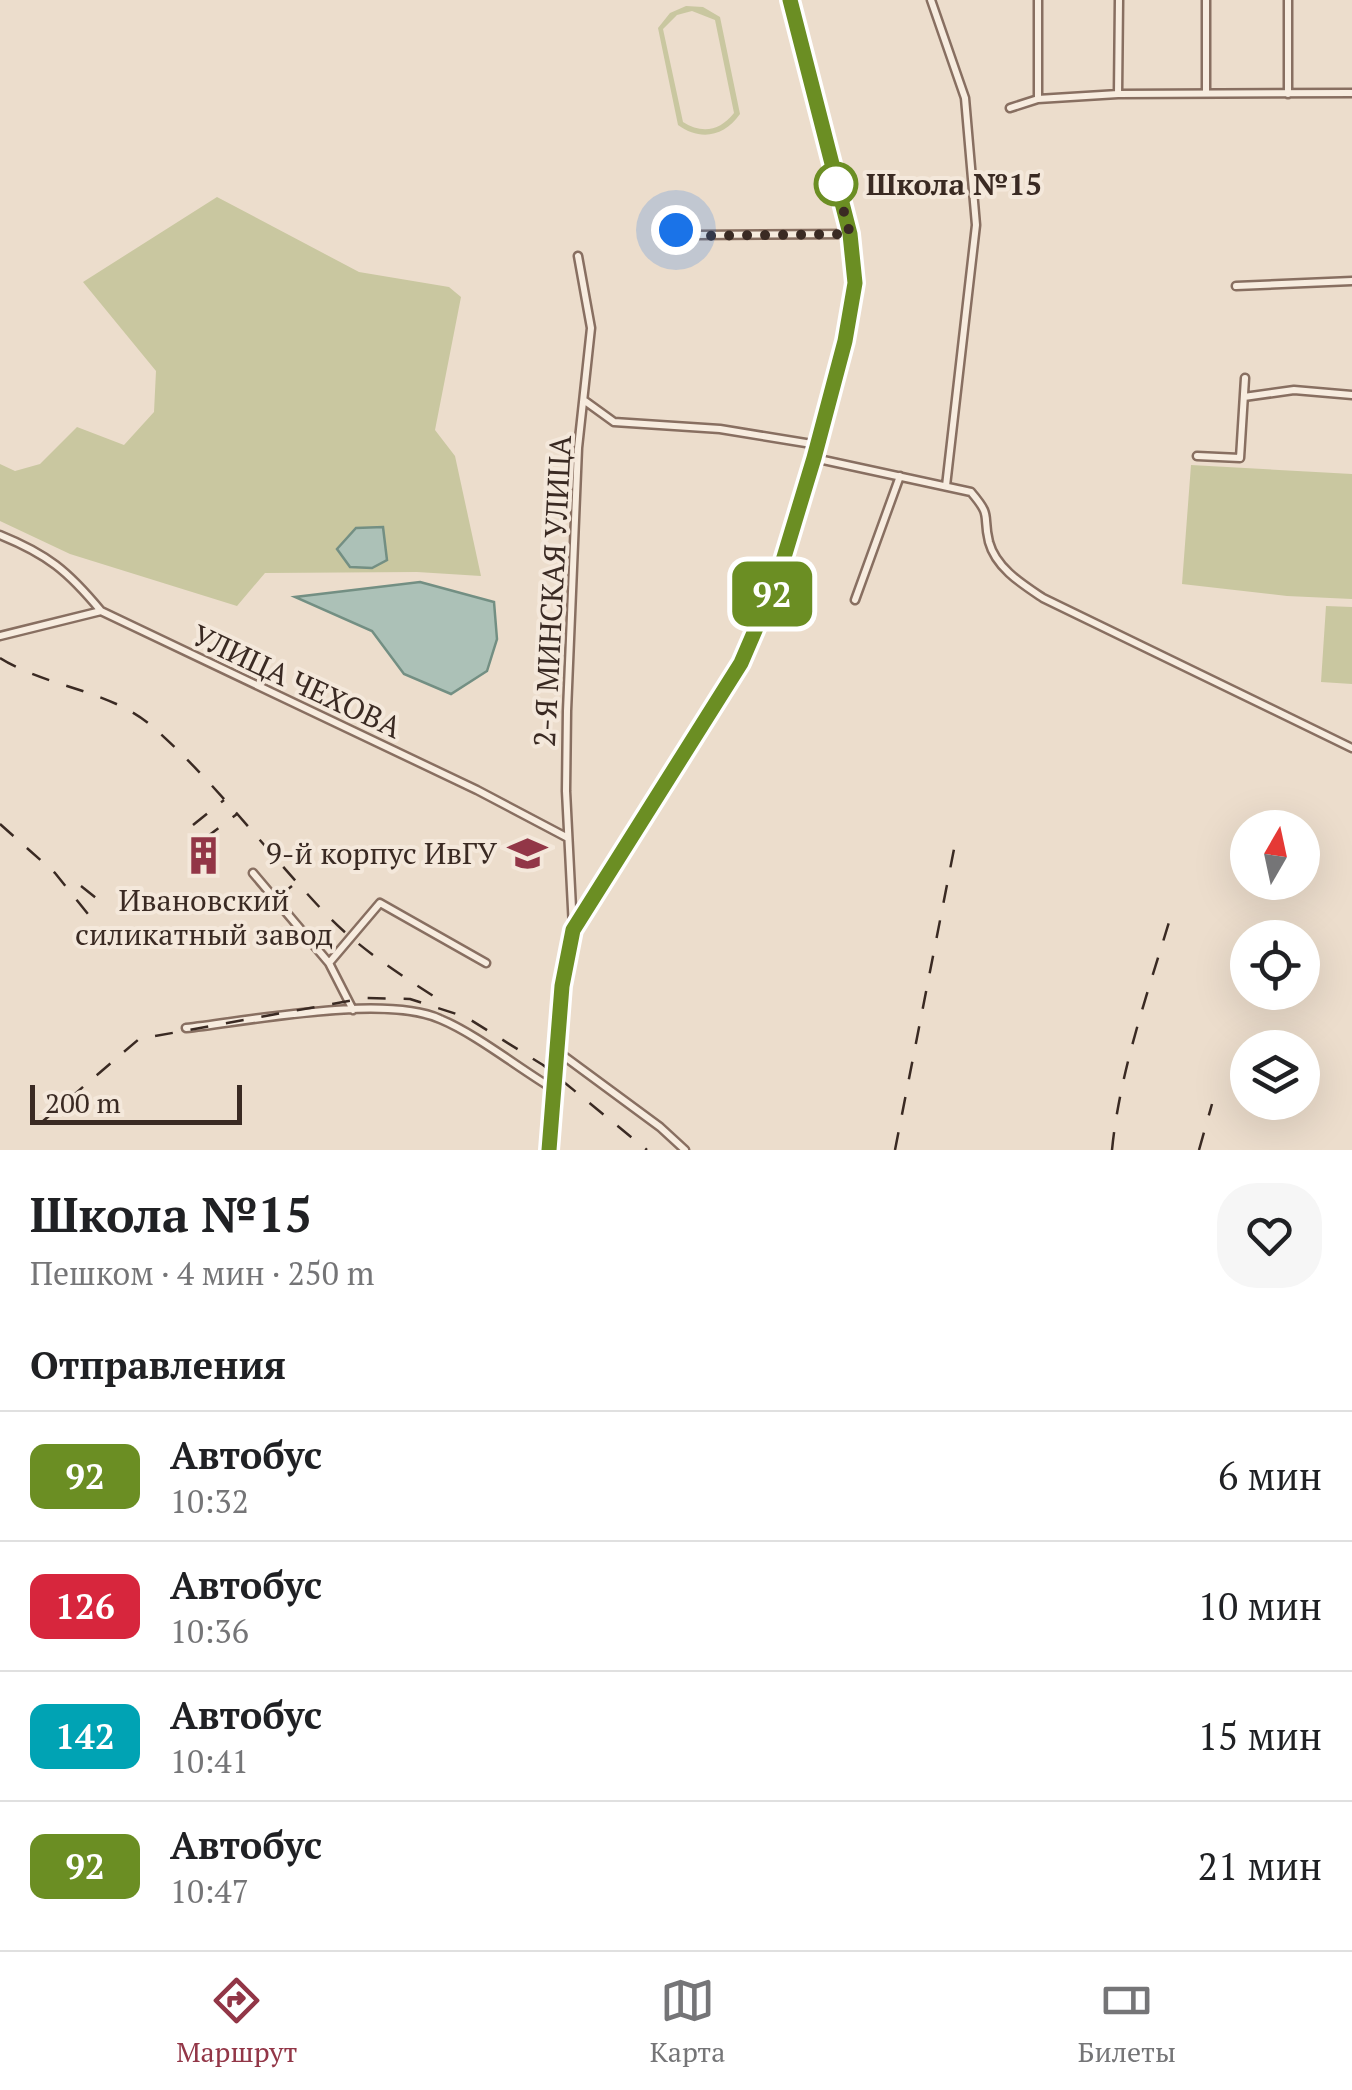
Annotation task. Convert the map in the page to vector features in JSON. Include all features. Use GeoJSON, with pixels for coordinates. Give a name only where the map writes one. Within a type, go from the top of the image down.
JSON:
{"type":"FeatureCollection","features":[{"type":"Feature","properties":{"kind":"main road"},"geometry":{"type":"LineString","coordinates":[[549,1150],[564,973],[573,930],[741,663],[778,577],[845,341],[855,283],[850,234],[790,0]]}},
{"type":"Feature","properties":{"kind":"street"},"geometry":{"type":"LineString","coordinates":[[931,0],[965,98],[976,225],[946,486]]}},
{"type":"Feature","properties":{"kind":"street"},"geometry":{"type":"LineString","coordinates":[[1038,0],[1038,99]]}},
{"type":"Feature","properties":{"kind":"street"},"geometry":{"type":"LineString","coordinates":[[1118,0],[1118,94]]}},
{"type":"Feature","properties":{"kind":"street"},"geometry":{"type":"LineString","coordinates":[[1206,0],[1206,92]]}},
{"type":"Feature","properties":{"kind":"street"},"geometry":{"type":"LineString","coordinates":[[1288,0],[1288,94]]}},
{"type":"Feature","properties":{"kind":"street"},"geometry":{"type":"LineString","coordinates":[[1010,108],[1038,99],[1118,94],[1352,92]]}},
{"type":"Feature","properties":{"kind":"street"},"geometry":{"type":"LineString","coordinates":[[676,230],[695,236],[850,234]]}},
{"type":"Feature","properties":{"kind":"street","name":"2-Я МИНСКАЯ УЛИЦА"},"geometry":{"type":"LineString","coordinates":[[573,930],[568,838],[568,676],[578,448],[591,328],[578,256]]}},
{"type":"Feature","properties":{"kind":"street"},"geometry":{"type":"LineString","coordinates":[[1236,286],[1352,280]]}},
{"type":"Feature","properties":{"kind":"street"},"geometry":{"type":"LineString","coordinates":[[1197,456],[1240,458],[1245,378]]}},
{"type":"Feature","properties":{"kind":"street"},"geometry":{"type":"LineString","coordinates":[[1244,397],[1294,390],[1352,395]]}},
{"type":"Feature","properties":{"kind":"street"},"geometry":{"type":"LineString","coordinates":[[585,401],[614,422],[720,429],[818,445]]}},
{"type":"Feature","properties":{"kind":"street"},"geometry":{"type":"LineString","coordinates":[[814,458],[971,492],[987,511],[989,541],[996,558],[1014,578],[1043,598],[1352,748]]}},
{"type":"Feature","properties":{"kind":"street"},"geometry":{"type":"LineString","coordinates":[[855,600],[900,476]]}},
{"type":"Feature","properties":{"kind":"street"},"geometry":{"type":"LineString","coordinates":[[0,535],[40,551],[78,583],[100,611],[0,636]]}},
{"type":"Feature","properties":{"kind":"street","name":"УЛИЦА ЧЕХОВА"},"geometry":{"type":"LineString","coordinates":[[100,611],[476,790],[568,838]]}},
{"type":"Feature","properties":{"kind":"street"},"geometry":{"type":"LineString","coordinates":[[253,873],[329,963],[353,1010]]}},
{"type":"Feature","properties":{"kind":"street"},"geometry":{"type":"LineString","coordinates":[[329,963],[380,904],[486,963]]}},
{"type":"Feature","properties":{"kind":"street"},"geometry":{"type":"LineString","coordinates":[[186,1028],[401,1008],[440,1018],[552,1088]]}},
{"type":"Feature","properties":{"kind":"street"},"geometry":{"type":"LineString","coordinates":[[556,1050],[685,1150]]}},
{"type":"Feature","properties":{"kind":"shaded area"},"geometry":{"type":"Polygon","coordinates":[[[686,6],[703,7],[720,17],[740,114],[719,132],[703,135],[678,125],[658,28],[670,13],[686,6]],[[692,11],[677,15],[663,29],[683,122],[704,129],[723,124],[734,113],[715,20],[692,11]]]}},
{"type":"Feature","properties":{"kind":"shaded area"},"geometry":{"type":"Polygon","coordinates":[[[217,197],[359,272],[449,287],[461,297],[435,430],[455,456],[481,576],[417,572],[265,573],[237,606],[70,554],[0,521],[0,464],[15,471],[40,464],[77,427],[124,445],[154,412],[156,371],[83,282],[217,197]]]}},
{"type":"Feature","properties":{"kind":"shaded area"},"geometry":{"type":"Polygon","coordinates":[[[1191,465],[1352,474],[1352,599],[1182,584],[1191,465]]]}},
{"type":"Feature","properties":{"kind":"shaded area"},"geometry":{"type":"Polygon","coordinates":[[[383,527],[387,560],[372,568],[350,567],[337,549],[356,528],[383,527]]]}},
{"type":"Feature","properties":{"kind":"shaded area"},"geometry":{"type":"Polygon","coordinates":[[[420,582],[494,602],[497,639],[487,671],[451,694],[404,674],[372,631],[295,597],[420,582]]]}},
{"type":"Feature","properties":{"kind":"shaded area"},"geometry":{"type":"Polygon","coordinates":[[[1326,606],[1352,607],[1352,684],[1321,682],[1326,606]]]}},
{"type":"Feature","properties":{"kind":"railway"},"geometry":{"type":"LineString","coordinates":[[0,658],[117,704],[153,727],[199,772],[338,926],[441,1001]]}},
{"type":"Feature","properties":{"kind":"railway"},"geometry":{"type":"LineString","coordinates":[[193,825],[224,800]]}},
{"type":"Feature","properties":{"kind":"railway"},"geometry":{"type":"LineString","coordinates":[[204,839],[237,814]]}},
{"type":"Feature","properties":{"kind":"railway"},"geometry":{"type":"LineString","coordinates":[[0,824],[55,873],[100,929]]}},
{"type":"Feature","properties":{"kind":"railway"},"geometry":{"type":"LineString","coordinates":[[895,1150],[955,844]]}},
{"type":"Feature","properties":{"kind":"railway"},"geometry":{"type":"LineString","coordinates":[[81,886],[105,905]]}},
{"type":"Feature","properties":{"kind":"railway"},"geometry":{"type":"LineString","coordinates":[[258,912],[292,886]]}},
{"type":"Feature","properties":{"kind":"railway"},"geometry":{"type":"LineString","coordinates":[[1112,1150],[1128,1060],[1172,912]]}},
{"type":"Feature","properties":{"kind":"railway"},"geometry":{"type":"LineString","coordinates":[[42,1122],[139,1039],[365,998],[410,999],[466,1017],[543,1065],[647,1150]]}},
{"type":"Feature","properties":{"kind":"railway"},"geometry":{"type":"LineString","coordinates":[[1199,1150],[1212,1104]]}},
{"type":"Feature","properties":{"kind":"bus line","name":"92"},"geometry":{"type":"LineString","coordinates":[[549,1150],[562,986],[573,930],[741,663],[778,577],[845,341],[855,283],[850,234],[790,0]]}},
{"type":"Feature","properties":{"kind":"place","name":"Школа №15"},"geometry":{"type":"Point","coordinates":[836,184]}},
{"type":"Feature","properties":{"kind":"place","name":"9-й корпус ИвГУ"},"geometry":{"type":"Point","coordinates":[527,853]}},
{"type":"Feature","properties":{"kind":"place","name":"Ивановский силикатный завод"},"geometry":{"type":"Point","coordinates":[204,856]}},
{"type":"Feature","properties":{"kind":"route"},"geometry":{"type":"LineString","coordinates":[[676,230],[695,236],[850,234],[832,168],[836,184]]}}]}
